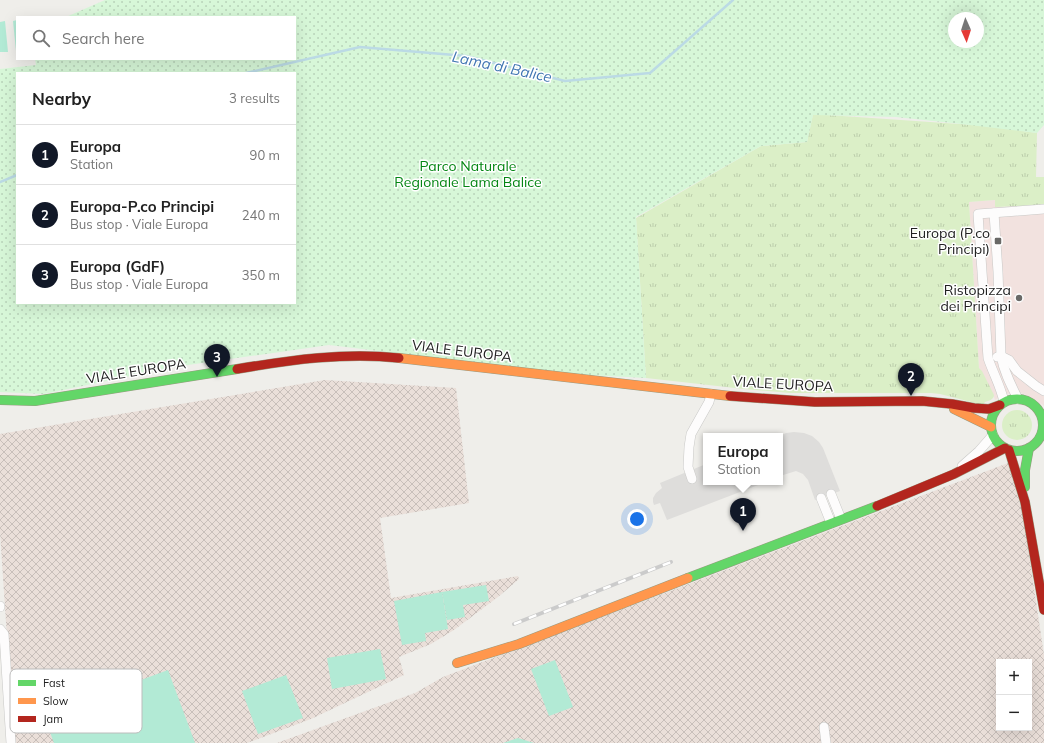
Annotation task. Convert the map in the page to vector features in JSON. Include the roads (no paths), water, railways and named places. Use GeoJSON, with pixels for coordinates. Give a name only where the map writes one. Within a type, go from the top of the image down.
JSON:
{"type":"FeatureCollection","features":[{"type":"Feature","properties":{"kind":"main road","name":"VIALE EUROPA"},"geometry":{"type":"LineString","coordinates":[[0,400],[35,401],[260,364],[310,358],[392,356],[711,394],[798,401],[922,401],[989,409],[1002,404]]}},
{"type":"Feature","properties":{"kind":"main road"},"geometry":{"type":"LineString","coordinates":[[1018,399],[1026,400],[1041,410],[1044,429],[1038,440],[1029,448],[1016,451],[1007,449],[996,440],[992,431],[992,419],[995,412],[1002,404],[1018,399]]}},
{"type":"Feature","properties":{"kind":"main road","name":"VIALE EUROPA"},"geometry":{"type":"LineString","coordinates":[[922,401],[952,408],[986,424],[992,431]]}},
{"type":"Feature","properties":{"kind":"main road"},"geometry":{"type":"LineString","coordinates":[[1025,502],[1025,470],[1029,448]]}},
{"type":"Feature","properties":{"kind":"main road"},"geometry":{"type":"LineString","coordinates":[[456,663],[519,644],[880,505],[954,474],[1007,449]]}},
{"type":"Feature","properties":{"kind":"main road"},"geometry":{"type":"LineString","coordinates":[[1007,449],[1025,502],[1044,610]]}},
{"type":"Feature","properties":{"kind":"street"},"geometry":{"type":"LineString","coordinates":[[1002,404],[998,382],[988,358],[978,214],[1044,209]]}},
{"type":"Feature","properties":{"kind":"street"},"geometry":{"type":"LineString","coordinates":[[994,213],[1001,356],[1008,379],[1018,399]]}},
{"type":"Feature","properties":{"kind":"street"},"geometry":{"type":"LineString","coordinates":[[981,249],[996,248]]}},
{"type":"Feature","properties":{"kind":"street"},"geometry":{"type":"LineString","coordinates":[[988,358],[1001,356],[1009,360],[1017,371],[1044,391]]}},
{"type":"Feature","properties":{"kind":"street"},"geometry":{"type":"LineString","coordinates":[[692,479],[688,467],[691,434],[709,402],[711,394]]}},
{"type":"Feature","properties":{"kind":"street"},"geometry":{"type":"LineString","coordinates":[[954,474],[979,451],[992,431]]}},
{"type":"Feature","properties":{"kind":"street"},"geometry":{"type":"LineString","coordinates":[[831,494],[841,519]]}},
{"type":"Feature","properties":{"kind":"street"},"geometry":{"type":"LineString","coordinates":[[821,498],[831,523]]}},
{"type":"Feature","properties":{"kind":"street"},"geometry":{"type":"LineString","coordinates":[[0,629],[4,634],[10,727]]}},
{"type":"Feature","properties":{"kind":"street"},"geometry":{"type":"LineString","coordinates":[[824,727],[826,743]]}},
{"type":"Feature","properties":{"kind":"street"},"geometry":{"type":"LineString","coordinates":[[10,733],[11,743]]}},
{"type":"Feature","properties":{"kind":"waterway","name":"Lama di Balice"},"geometry":{"type":"LineString","coordinates":[[250,72],[360,47],[466,56],[565,81],[650,73],[733,0]]}},
{"type":"Feature","properties":{"kind":"waterway","name":"Lama di Balice"},"geometry":{"type":"LineString","coordinates":[[0,182],[16,175]]}},
{"type":"Feature","properties":{"kind":"railway"},"geometry":{"type":"LineString","coordinates":[[514,624],[671,562]]}},
{"type":"Feature","properties":{"kind":"place","name":"Europa (P.co Principi)"},"geometry":{"type":"Point","coordinates":[998,241]}},
{"type":"Feature","properties":{"kind":"place","name":"Ristopizza dei Principi"},"geometry":{"type":"Point","coordinates":[1019,298]}},
{"type":"Feature","properties":{"kind":"place","name":"Europa (GdF)"},"geometry":{"type":"Point","coordinates":[217,377]}},
{"type":"Feature","properties":{"kind":"place","name":"Europa-P.co Principi"},"geometry":{"type":"Point","coordinates":[911,396]}},
{"type":"Feature","properties":{"kind":"place","name":"Europa"},"geometry":{"type":"Point","coordinates":[743,531]}},
{"type":"Feature","properties":{"kind":"park label","name":"Parco Naturale Regionale Lama Balice"},"geometry":{"type":"Point","coordinates":[468,174]}}]}
